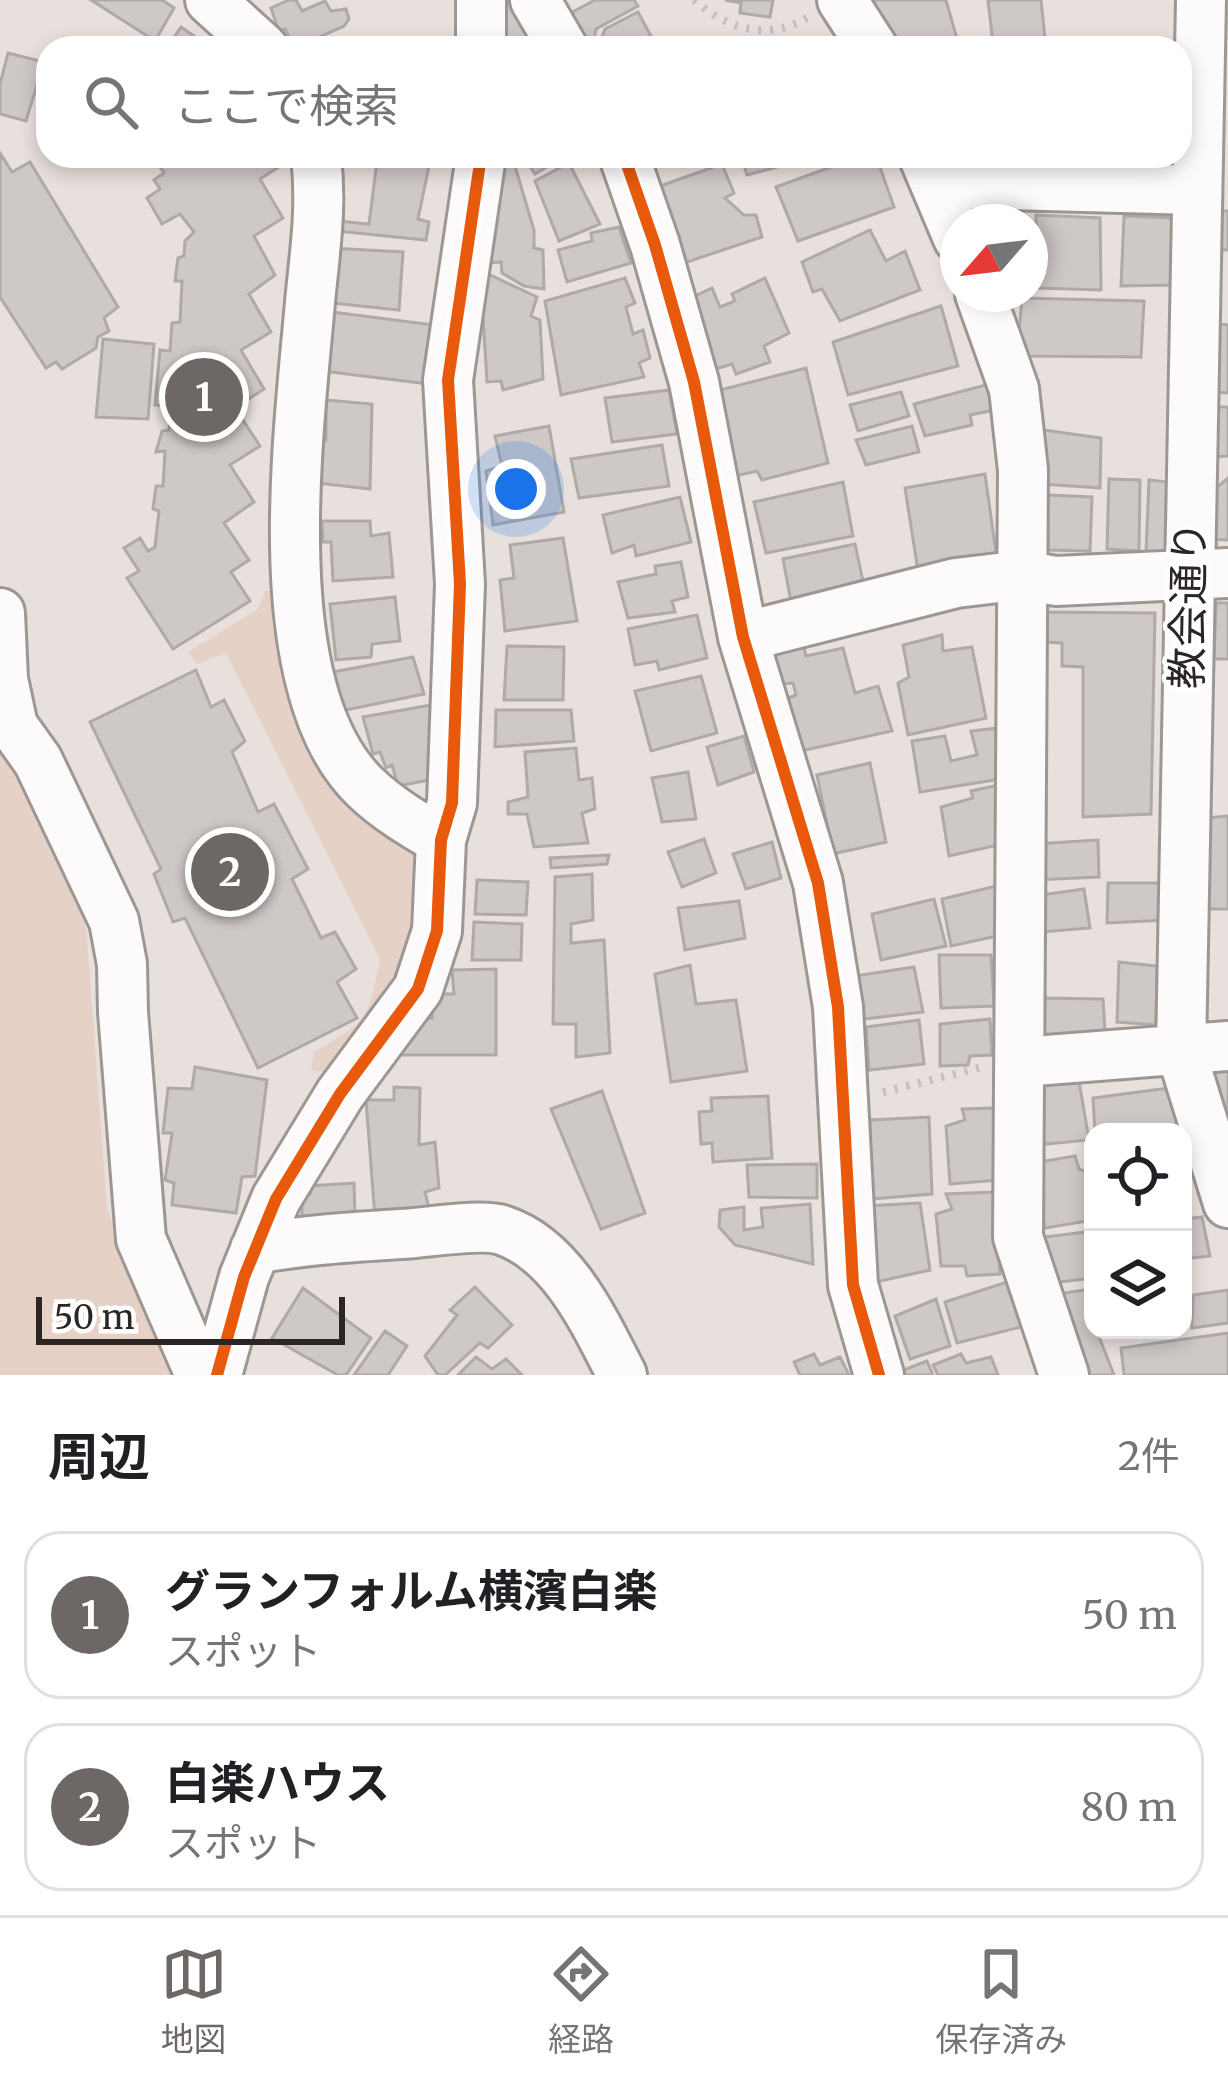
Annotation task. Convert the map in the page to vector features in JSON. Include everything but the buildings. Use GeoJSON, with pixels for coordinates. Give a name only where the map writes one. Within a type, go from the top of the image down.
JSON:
{"type":"FeatureCollection","features":[{"type":"Feature","properties":{"kind":"street"},"geometry":{"type":"LineString","coordinates":[[210,0],[250,36]]}},
{"type":"Feature","properties":{"kind":"street"},"geometry":{"type":"LineString","coordinates":[[481,0],[481,36]]}},
{"type":"Feature","properties":{"kind":"street"},"geometry":{"type":"LineString","coordinates":[[535,0],[556,36]]}},
{"type":"Feature","properties":{"kind":"street"},"geometry":{"type":"LineString","coordinates":[[833,4],[862,36]]}},
{"type":"Feature","properties":{"kind":"street","name":"教会通り"},"geometry":{"type":"LineString","coordinates":[[1210,9],[1197,190],[1208,574],[1204,1048],[1228,1203]]}},
{"type":"Feature","properties":{"kind":"street"},"geometry":{"type":"LineString","coordinates":[[317,168],[321,203],[298,446],[297,554],[312,694],[332,743],[364,786],[441,840]]}},
{"type":"Feature","properties":{"kind":"street"},"geometry":{"type":"LineString","coordinates":[[216,1374],[255,1249],[276,1199],[340,1094],[418,989],[437,932],[441,840],[452,802],[460,584],[448,380],[479,168]]}},
{"type":"Feature","properties":{"kind":"street"},"geometry":{"type":"LineString","coordinates":[[628,168],[694,382],[743,637],[818,883],[838,1007],[853,1285],[879,1375]]}},
{"type":"Feature","properties":{"kind":"street"},"geometry":{"type":"LineString","coordinates":[[944,204],[929,170],[1197,190]]}},
{"type":"Feature","properties":{"kind":"street"},"geometry":{"type":"LineString","coordinates":[[986,312],[1014,389],[1023,470],[1018,1237],[1064,1375]]}},
{"type":"Feature","properties":{"kind":"street"},"geometry":{"type":"LineString","coordinates":[[743,637],[956,583],[1023,575],[1056,581],[1208,574]]}},
{"type":"Feature","properties":{"kind":"street"},"geometry":{"type":"LineString","coordinates":[[0,613],[3,680],[13,725],[38,761],[114,921],[122,964],[141,1239],[216,1374]]}},
{"type":"Feature","properties":{"kind":"street"},"geometry":{"type":"LineString","coordinates":[[1021,1062],[1204,1048]]}},
{"type":"Feature","properties":{"kind":"street"},"geometry":{"type":"LineString","coordinates":[[255,1249],[296,1241],[499,1228],[537,1249],[561,1275],[591,1314],[622,1375]]}},
{"type":"Feature","properties":{"kind":"path"},"geometry":{"type":"LineString","coordinates":[[694,0],[737,28],[760,32],[795,24],[833,4]]}},
{"type":"Feature","properties":{"kind":"path"},"geometry":{"type":"LineString","coordinates":[[841,1102],[1021,1062]]}},
{"type":"Feature","properties":{"kind":"shaded area"},"geometry":{"type":"Polygon","coordinates":[[[285,588],[297,676],[429,846],[416,958],[338,1074],[311,1070],[314,1052],[363,1017],[380,959],[226,653],[197,664],[188,652],[258,609],[265,591],[285,588]]]}},
{"type":"Feature","properties":{"kind":"shaded area"},"geometry":{"type":"Polygon","coordinates":[[[0,736],[86,924],[107,1209],[179,1375],[0,1375],[0,736]]]}},
{"type":"Feature","properties":{"kind":"cycle path"},"geometry":{"type":"LineString","coordinates":[[217,1375],[244,1277],[276,1199],[340,1094],[418,989],[437,931],[441,840],[452,803],[460,584],[448,380],[479,168]]}},
{"type":"Feature","properties":{"kind":"cycle path"},"geometry":{"type":"LineString","coordinates":[[628,168],[694,382],[743,637],[818,883],[838,1007],[853,1285],[879,1375]]}},
{"type":"Feature","properties":{"kind":"place","name":"グランフォルム横濱白楽"},"geometry":{"type":"Point","coordinates":[204,397]}},
{"type":"Feature","properties":{"kind":"place","name":"白楽ハウス"},"geometry":{"type":"Point","coordinates":[230,872]}}]}
